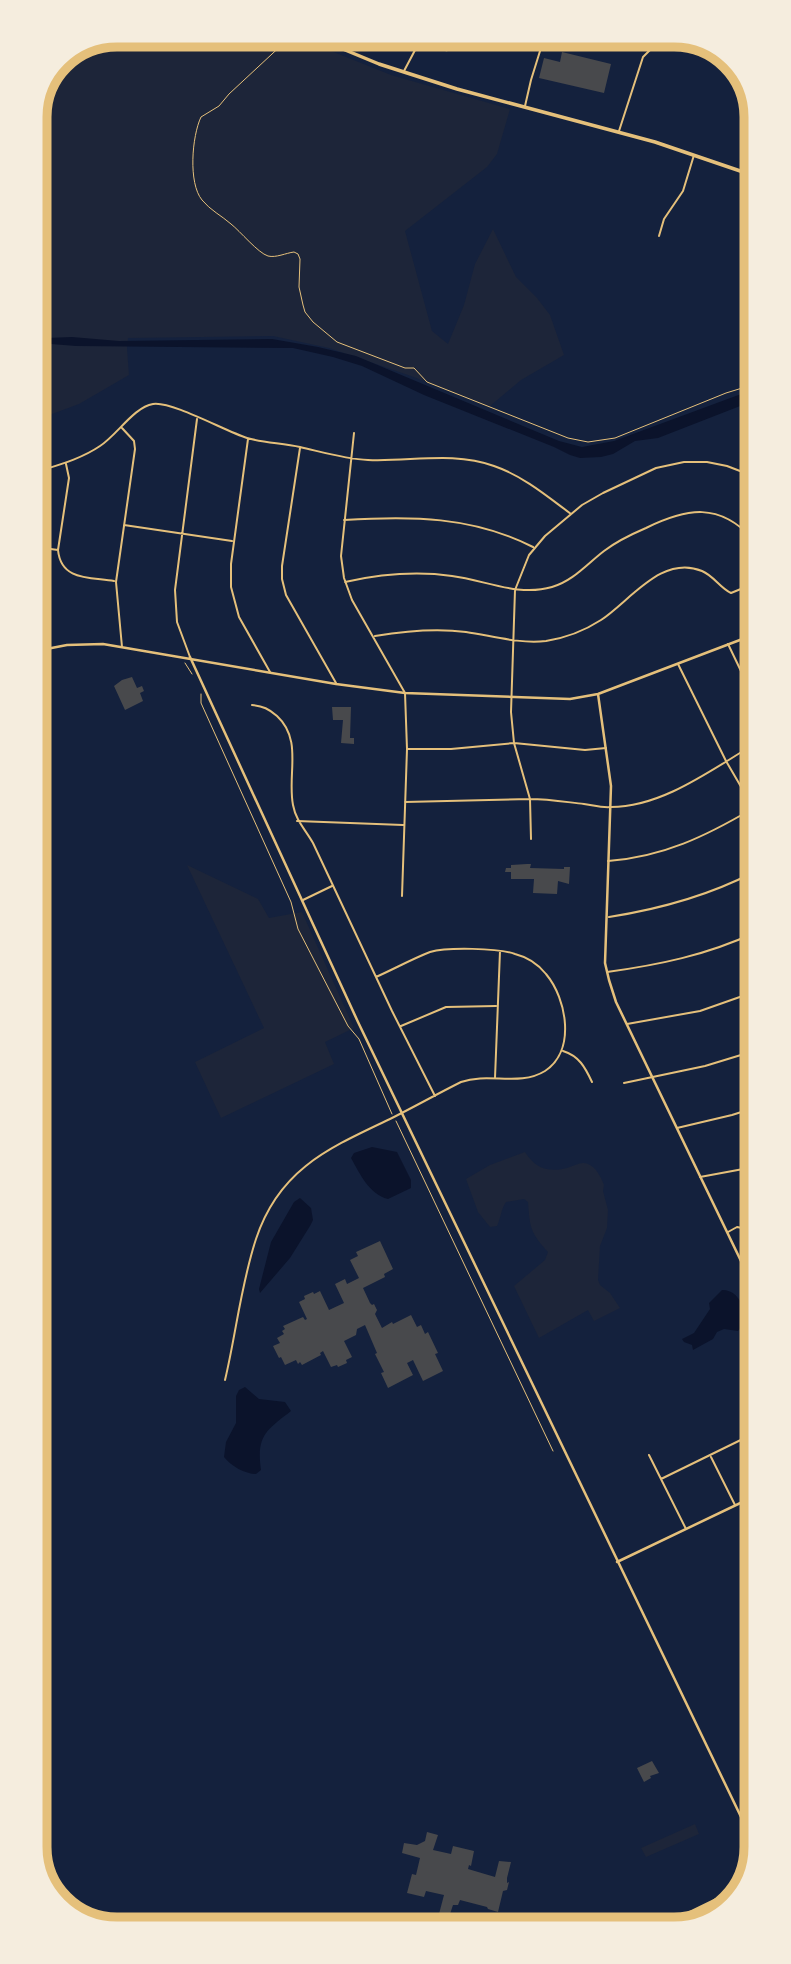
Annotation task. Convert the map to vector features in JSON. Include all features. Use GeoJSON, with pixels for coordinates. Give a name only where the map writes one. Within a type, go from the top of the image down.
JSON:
{"type":"FeatureCollection","features":[{"type":"Feature","properties":{"kind":"main road"},"geometry":{"type":"LineString","coordinates":[[338,47],[403,72],[694,154],[744,172]]}},
{"type":"Feature","properties":{"kind":"street"},"geometry":{"type":"LineString","coordinates":[[403,72],[417,47]]}},
{"type":"Feature","properties":{"kind":"street"},"geometry":{"type":"LineString","coordinates":[[525,107],[541,47]]}},
{"type":"Feature","properties":{"kind":"street"},"geometry":{"type":"LineString","coordinates":[[619,132],[643,57],[656,47]]}},
{"type":"Feature","properties":{"kind":"street"},"geometry":{"type":"LineString","coordinates":[[659,236],[664,219],[683,191],[694,154]]}},
{"type":"Feature","properties":{"kind":"street"},"geometry":{"type":"LineString","coordinates":[[47,469],[100,446],[138,410],[154,404],[168,405],[248,438],[353,458],[454,458],[483,463],[520,478],[571,514]]}},
{"type":"Feature","properties":{"kind":"street"},"geometry":{"type":"LineString","coordinates":[[197,418],[175,581],[175,603],[180,633],[402,1113],[744,1823]]}},
{"type":"Feature","properties":{"kind":"street"},"geometry":{"type":"LineString","coordinates":[[121,428],[131,436],[135,449],[116,582],[122,647]]}},
{"type":"Feature","properties":{"kind":"street"},"geometry":{"type":"LineString","coordinates":[[354,433],[341,556],[345,582],[352,600],[405,693],[407,749],[402,897]]}},
{"type":"Feature","properties":{"kind":"street"},"geometry":{"type":"LineString","coordinates":[[248,438],[230,572],[233,598],[243,624],[270,672]]}},
{"type":"Feature","properties":{"kind":"street"},"geometry":{"type":"LineString","coordinates":[[300,447],[282,579],[286,595],[336,684]]}},
{"type":"Feature","properties":{"kind":"street"},"geometry":{"type":"LineString","coordinates":[[531,839],[530,799],[514,743],[511,696],[515,590],[525,563],[534,548],[571,514],[603,493],[656,468],[690,462],[713,463],[744,473]]}},
{"type":"Feature","properties":{"kind":"street"},"geometry":{"type":"LineString","coordinates":[[65,463],[68,483],[58,550],[61,564],[70,573],[116,582]]}},
{"type":"Feature","properties":{"kind":"street"},"geometry":{"type":"LineString","coordinates":[[345,582],[396,574],[430,574],[475,580],[515,590],[542,590],[574,577],[618,542],[685,512],[705,512],[727,518],[744,531]]}},
{"type":"Feature","properties":{"kind":"street"},"geometry":{"type":"LineString","coordinates":[[344,520],[406,517],[442,519],[489,530],[534,548]]}},
{"type":"Feature","properties":{"kind":"street"},"geometry":{"type":"LineString","coordinates":[[124,525],[233,541]]}},
{"type":"Feature","properties":{"kind":"street"},"geometry":{"type":"LineString","coordinates":[[47,548],[58,550]]}},
{"type":"Feature","properties":{"kind":"street"},"geometry":{"type":"LineString","coordinates":[[373,636],[404,631],[444,630],[512,640],[548,640],[584,629],[604,618],[656,576],[673,568],[702,571],[731,593],[744,588]]}},
{"type":"Feature","properties":{"kind":"street"},"geometry":{"type":"LineString","coordinates":[[47,649],[84,644],[122,647],[336,684],[405,693],[570,698],[598,694],[744,638]]}},
{"type":"Feature","properties":{"kind":"street"},"geometry":{"type":"LineString","coordinates":[[728,644],[744,677]]}},
{"type":"Feature","properties":{"kind":"street"},"geometry":{"type":"LineString","coordinates":[[677,664],[744,793]]}},
{"type":"Feature","properties":{"kind":"street"},"geometry":{"type":"LineString","coordinates":[[598,694],[610,775],[611,807],[605,917],[607,972],[613,996],[744,1268]]}},
{"type":"Feature","properties":{"kind":"street"},"geometry":{"type":"LineString","coordinates":[[252,705],[268,709],[288,730],[293,757],[291,792],[297,821],[312,841],[435,1096]]}},
{"type":"Feature","properties":{"kind":"street"},"geometry":{"type":"LineString","coordinates":[[407,749],[451,749],[514,743],[584,750],[607,748]]}},
{"type":"Feature","properties":{"kind":"street"},"geometry":{"type":"LineString","coordinates":[[404,802],[549,799],[611,807],[653,799],[670,792],[698,779],[744,751]]}},
{"type":"Feature","properties":{"kind":"street"},"geometry":{"type":"LineString","coordinates":[[608,861],[642,856],[686,844],[744,814]]}},
{"type":"Feature","properties":{"kind":"street"},"geometry":{"type":"LineString","coordinates":[[297,821],[404,825]]}},
{"type":"Feature","properties":{"kind":"street"},"geometry":{"type":"LineString","coordinates":[[605,917],[678,903],[744,877]]}},
{"type":"Feature","properties":{"kind":"street"},"geometry":{"type":"LineString","coordinates":[[302,900],[333,886]]}},
{"type":"Feature","properties":{"kind":"street"},"geometry":{"type":"LineString","coordinates":[[607,972],[689,957],[744,937]]}},
{"type":"Feature","properties":{"kind":"street"},"geometry":{"type":"LineString","coordinates":[[225,1380],[252,1254],[271,1206],[286,1186],[315,1158],[335,1145],[468,1080],[483,1077],[517,1079],[538,1074],[555,1062],[562,1050],[564,1017],[552,981],[531,960],[516,954],[500,950],[438,950],[376,977]]}},
{"type":"Feature","properties":{"kind":"street"},"geometry":{"type":"LineString","coordinates":[[495,1078],[500,950]]}},
{"type":"Feature","properties":{"kind":"street"},"geometry":{"type":"LineString","coordinates":[[627,1024],[693,1013],[744,996]]}},
{"type":"Feature","properties":{"kind":"street"},"geometry":{"type":"LineString","coordinates":[[400,1026],[446,1007],[497,1006]]}},
{"type":"Feature","properties":{"kind":"street"},"geometry":{"type":"LineString","coordinates":[[562,1050],[581,1061],[592,1082]]}},
{"type":"Feature","properties":{"kind":"street"},"geometry":{"type":"LineString","coordinates":[[624,1083],[705,1066],[744,1054]]}},
{"type":"Feature","properties":{"kind":"street"},"geometry":{"type":"LineString","coordinates":[[677,1128],[744,1111]]}},
{"type":"Feature","properties":{"kind":"street"},"geometry":{"type":"LineString","coordinates":[[700,1177],[744,1169]]}},
{"type":"Feature","properties":{"kind":"street"},"geometry":{"type":"LineString","coordinates":[[727,1232],[737,1227],[744,1232]]}},
{"type":"Feature","properties":{"kind":"street"},"geometry":{"type":"LineString","coordinates":[[661,1479],[744,1438]]}},
{"type":"Feature","properties":{"kind":"street"},"geometry":{"type":"LineString","coordinates":[[649,1455],[687,1530]]}},
{"type":"Feature","properties":{"kind":"street"},"geometry":{"type":"LineString","coordinates":[[710,1455],[736,1506]]}},
{"type":"Feature","properties":{"kind":"street"},"geometry":{"type":"LineString","coordinates":[[617,1562],[744,1502]]}},
{"type":"Feature","properties":{"kind":"street"},"geometry":{"type":"LineString","coordinates":[[682,1916],[723,1896]]}},
{"type":"Feature","properties":{"kind":"path"},"geometry":{"type":"LineString","coordinates":[[280,47],[219,106],[201,117],[195,141],[193,179],[196,190],[206,205],[230,222],[265,255],[276,256],[294,252],[299,254],[299,287],[305,312],[332,340],[405,368],[414,368],[427,382],[568,438],[589,442],[615,438],[744,388]]}},
{"type":"Feature","properties":{"kind":"path"},"geometry":{"type":"LineString","coordinates":[[190,657],[185,663],[194,676]]}},
{"type":"Feature","properties":{"kind":"path"},"geometry":{"type":"LineString","coordinates":[[201,690],[201,703],[291,902],[298,929],[348,1026],[359,1039],[553,1451]]}},
{"type":"Feature","properties":{"kind":"shaded area"},"geometry":{"type":"Polygon","coordinates":[[[117,47],[321,47],[391,75],[510,109],[497,154],[487,167],[405,231],[432,331],[448,344],[464,305],[475,264],[493,229],[516,277],[550,315],[564,355],[521,380],[490,406],[329,348],[273,336],[128,338],[129,375],[79,404],[47,416],[47,112],[54,86],[62,74],[82,57],[95,51],[117,47]]]}},
{"type":"Feature","properties":{"kind":"shaded area"},"geometry":{"type":"Polygon","coordinates":[[[47,338],[119,341],[272,339],[318,347],[356,356],[559,441],[582,447],[614,441],[744,393],[744,405],[658,438],[635,441],[613,454],[580,458],[424,395],[362,366],[293,348],[47,343],[47,338]]]}},
{"type":"Feature","properties":{"kind":"shaded area"},"geometry":{"type":"Polygon","coordinates":[[[187,865],[258,899],[269,918],[302,912],[354,1028],[325,1042],[334,1064],[221,1118],[195,1062],[264,1028],[187,865]]]}},
{"type":"Feature","properties":{"kind":"shaded area"},"geometry":{"type":"Polygon","coordinates":[[[372,1147],[397,1152],[411,1180],[411,1188],[388,1199],[370,1188],[351,1158],[354,1153],[372,1147]]]}},
{"type":"Feature","properties":{"kind":"shaded area"},"geometry":{"type":"Polygon","coordinates":[[[525,1152],[533,1162],[543,1168],[560,1169],[585,1163],[591,1165],[600,1176],[608,1210],[607,1228],[600,1246],[598,1280],[620,1308],[594,1321],[588,1310],[539,1338],[514,1286],[545,1260],[548,1252],[532,1229],[528,1202],[524,1199],[506,1202],[497,1226],[490,1227],[478,1212],[466,1179],[490,1165],[525,1152]]]}},
{"type":"Feature","properties":{"kind":"shaded area"},"geometry":{"type":"Polygon","coordinates":[[[300,1198],[311,1208],[313,1220],[290,1258],[260,1293],[271,1242],[294,1202],[300,1198]]]}},
{"type":"Feature","properties":{"kind":"shaded area"},"geometry":{"type":"Polygon","coordinates":[[[722,1290],[733,1293],[744,1308],[744,1326],[738,1331],[724,1329],[717,1332],[713,1339],[693,1350],[692,1345],[682,1339],[694,1333],[710,1309],[709,1303],[722,1290]]]}},
{"type":"Feature","properties":{"kind":"shaded area"},"geometry":{"type":"Polygon","coordinates":[[[245,1387],[259,1399],[285,1402],[291,1411],[265,1434],[260,1449],[261,1470],[256,1474],[238,1469],[224,1457],[226,1442],[236,1423],[236,1396],[239,1390],[245,1387]]]}},
{"type":"Feature","properties":{"kind":"shaded area"},"geometry":{"type":"Polygon","coordinates":[[[695,1824],[699,1834],[646,1857],[641,1848],[695,1824]]]}},
{"type":"Feature","properties":{"kind":"building"},"geometry":{"type":"Polygon","coordinates":[[[437,47],[449,47],[447,52],[437,47]]]}},
{"type":"Feature","properties":{"kind":"building"},"geometry":{"type":"Polygon","coordinates":[[[562,52],[611,64],[604,93],[539,78],[544,58],[560,62],[562,52]]]}},
{"type":"Feature","properties":{"kind":"building"},"geometry":{"type":"Polygon","coordinates":[[[132,677],[137,688],[142,686],[144,691],[140,693],[143,701],[125,710],[114,686],[132,677]]]}},
{"type":"Feature","properties":{"kind":"building"},"geometry":{"type":"Polygon","coordinates":[[[332,707],[351,707],[350,738],[354,738],[354,744],[341,743],[343,720],[333,720],[332,707]]]}},
{"type":"Feature","properties":{"kind":"building"},"geometry":{"type":"Polygon","coordinates":[[[531,864],[530,868],[570,867],[569,884],[558,881],[557,894],[533,893],[534,879],[511,879],[511,872],[505,872],[511,865],[531,864]]]}},
{"type":"Feature","properties":{"kind":"building"},"geometry":{"type":"Polygon","coordinates":[[[380,1241],[393,1269],[384,1274],[385,1277],[363,1288],[370,1303],[374,1304],[377,1310],[375,1314],[382,1328],[411,1315],[417,1327],[421,1325],[425,1334],[428,1332],[443,1371],[423,1381],[413,1360],[407,1363],[413,1375],[388,1388],[365,1325],[357,1329],[356,1335],[344,1341],[352,1357],[346,1360],[347,1363],[331,1367],[323,1351],[321,1355],[302,1365],[296,1360],[285,1365],[273,1346],[280,1343],[277,1338],[284,1334],[283,1326],[303,1317],[307,1319],[299,1302],[305,1299],[304,1296],[320,1291],[329,1310],[344,1303],[335,1284],[345,1279],[347,1284],[359,1278],[350,1260],[358,1256],[356,1252],[380,1241]]]}},
{"type":"Feature","properties":{"kind":"building"},"geometry":{"type":"Polygon","coordinates":[[[652,1761],[659,1773],[644,1782],[637,1768],[652,1761]]]}},
{"type":"Feature","properties":{"kind":"building"},"geometry":{"type":"Polygon","coordinates":[[[427,1832],[438,1835],[433,1850],[451,1854],[453,1846],[474,1851],[468,1869],[495,1877],[499,1861],[511,1862],[507,1890],[503,1891],[498,1912],[460,1900],[458,1905],[453,1905],[449,1917],[439,1914],[444,1895],[426,1891],[424,1897],[407,1893],[412,1874],[416,1875],[420,1858],[402,1853],[404,1843],[417,1845],[425,1841],[427,1832]]]}}]}
